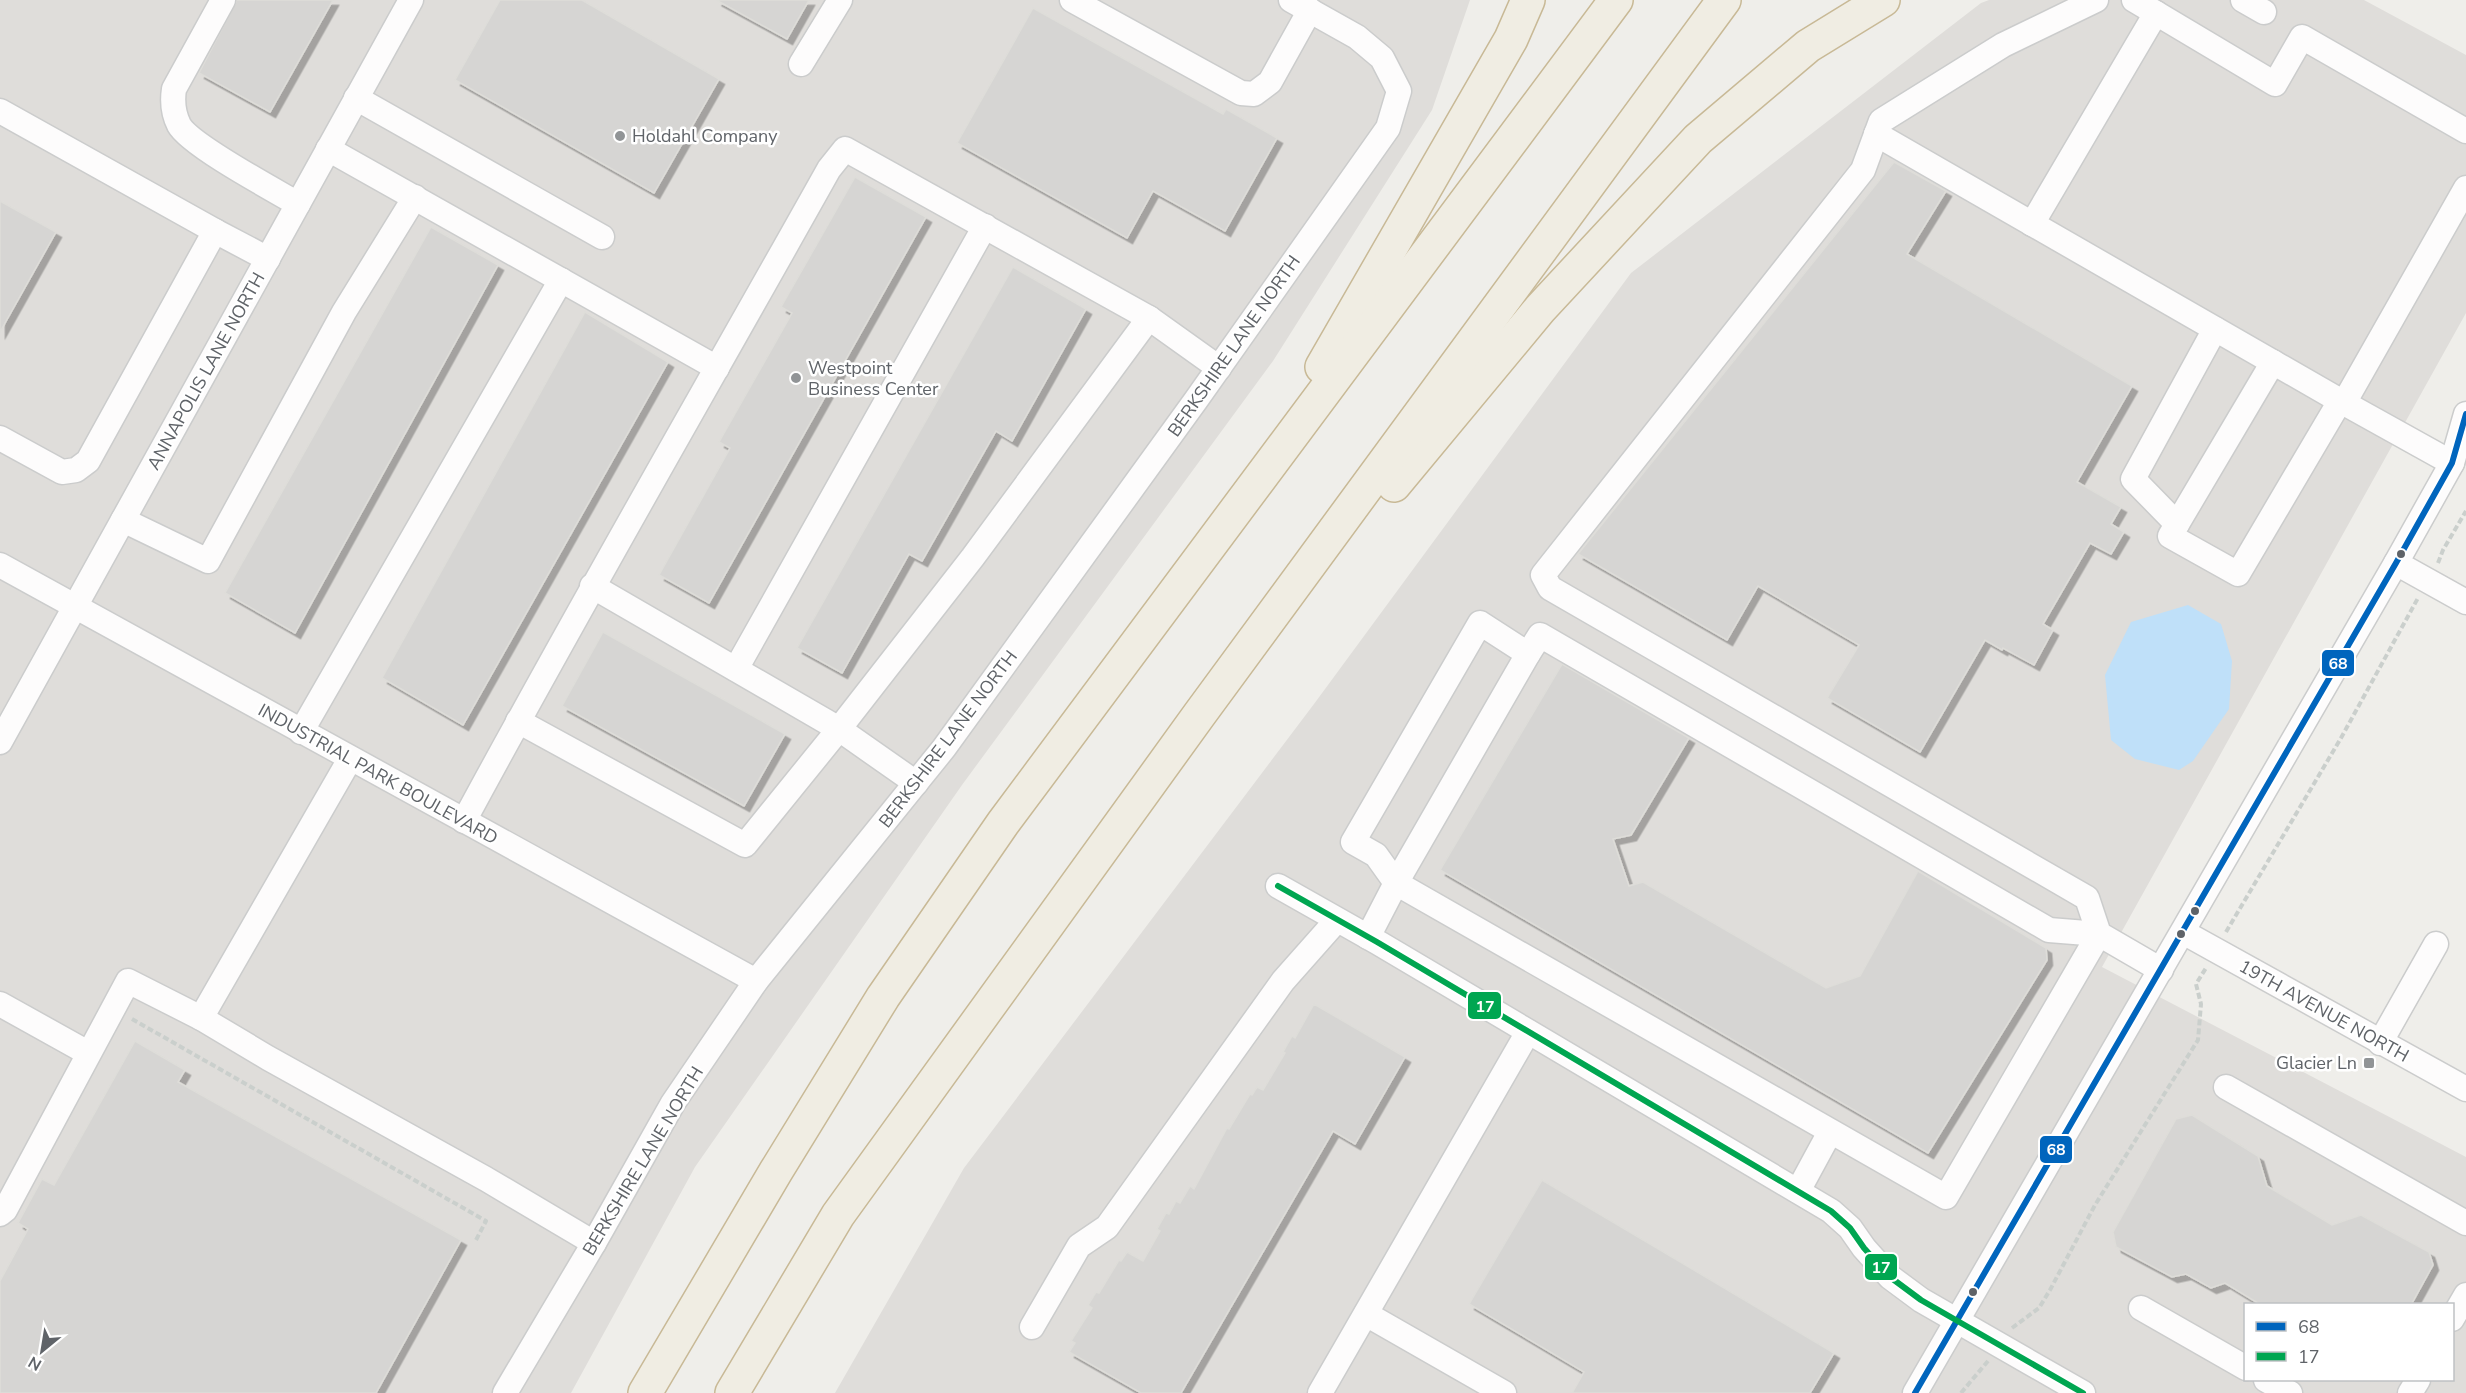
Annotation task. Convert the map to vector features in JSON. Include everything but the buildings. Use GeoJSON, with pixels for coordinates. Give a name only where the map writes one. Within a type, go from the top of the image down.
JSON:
{"type":"FeatureCollection","features":[{"type":"Feature","properties":{"kind":"highway"},"geometry":{"type":"LineString","coordinates":[[1222,528],[1319,371],[1511,39],[1527,0]]}},
{"type":"Feature","properties":{"kind":"highway"},"geometry":{"type":"LineString","coordinates":[[645,1393],[776,1171],[883,997],[1003,823],[1222,528],[1281,453],[1616,0]]}},
{"type":"Feature","properties":{"kind":"highway"},"geometry":{"type":"LineString","coordinates":[[732,1393],[838,1215],[1724,0]]}},
{"type":"Feature","properties":{"kind":"highway"},"geometry":{"type":"LineString","coordinates":[[1326,543],[1379,503],[1540,309],[1698,139],[1808,46],[1882,0]]}},
{"type":"Feature","properties":{"kind":"street"},"geometry":{"type":"LineString","coordinates":[[224,0],[174,89],[172,105],[180,127],[210,152],[298,204]]}},
{"type":"Feature","properties":{"kind":"street","name":"ANNAPOLIS LANE NORTH"},"geometry":{"type":"LineString","coordinates":[[0,742],[411,0]]}},
{"type":"Feature","properties":{"kind":"street"},"geometry":{"type":"LineString","coordinates":[[801,64],[840,0]]}},
{"type":"Feature","properties":{"kind":"street"},"geometry":{"type":"LineString","coordinates":[[1072,0],[1241,93],[1254,94],[1270,82],[1304,5]]}},
{"type":"Feature","properties":{"kind":"street"},"geometry":{"type":"LineString","coordinates":[[1528,654],[1480,624],[1353,842],[1376,855],[1396,882],[1946,1197],[2099,934],[2087,898],[1550,588],[1543,575],[1863,170],[1881,121],[2002,45],[2096,0]]}},
{"type":"Feature","properties":{"kind":"street"},"geometry":{"type":"LineString","coordinates":[[2134,0],[2275,84],[2302,38],[2466,131]]}},
{"type":"Feature","properties":{"kind":"street"},"geometry":{"type":"LineString","coordinates":[[2242,0],[2264,12]]}},
{"type":"Feature","properties":{"kind":"street","name":"BERKSHIRE LANE NORTH"},"geometry":{"type":"LineString","coordinates":[[505,1393],[594,1243],[673,1103],[756,981],[944,748],[1219,368],[1388,128],[1399,91],[1382,58],[1357,37],[1304,5]]}},
{"type":"Feature","properties":{"kind":"street"},"geometry":{"type":"LineString","coordinates":[[2032,224],[2156,13]]}},
{"type":"Feature","properties":{"kind":"street"},"geometry":{"type":"LineString","coordinates":[[356,98],[602,237]]}},
{"type":"Feature","properties":{"kind":"street"},"geometry":{"type":"LineString","coordinates":[[0,111],[268,259]]}},
{"type":"Feature","properties":{"kind":"street"},"geometry":{"type":"LineString","coordinates":[[1876,134],[2342,402],[2459,457]]}},
{"type":"Feature","properties":{"kind":"street"},"geometry":{"type":"LineString","coordinates":[[328,149],[717,369]]}},
{"type":"Feature","properties":{"kind":"street"},"geometry":{"type":"LineString","coordinates":[[464,821],[592,586],[829,169],[845,149],[1149,318],[1219,368]]}},
{"type":"Feature","properties":{"kind":"street"},"geometry":{"type":"LineString","coordinates":[[2272,362],[2170,536],[2238,574],[2342,402],[2466,188]]}},
{"type":"Feature","properties":{"kind":"street"},"geometry":{"type":"LineString","coordinates":[[123,520],[208,561],[344,312],[415,198]]}},
{"type":"Feature","properties":{"kind":"street"},"geometry":{"type":"LineString","coordinates":[[736,669],[985,226]]}},
{"type":"Feature","properties":{"kind":"street"},"geometry":{"type":"LineString","coordinates":[[0,438],[62,472],[76,470],[88,461],[215,231]]}},
{"type":"Feature","properties":{"kind":"street"},"geometry":{"type":"LineString","coordinates":[[301,732],[561,280]]}},
{"type":"Feature","properties":{"kind":"street"},"geometry":{"type":"LineString","coordinates":[[518,721],[745,845],[839,729],[986,539],[1149,318]]}},
{"type":"Feature","properties":{"kind":"street"},"geometry":{"type":"LineString","coordinates":[[2177,524],[2133,479],[2215,329]]}},
{"type":"Feature","properties":{"kind":"street"},"geometry":{"type":"LineString","coordinates":[[1915,1393],[2459,457],[2466,414]]}},
{"type":"Feature","properties":{"kind":"street"},"geometry":{"type":"LineString","coordinates":[[2396,563],[2466,602]]}},
{"type":"Feature","properties":{"kind":"street","name":"INDUSTRIAL PARK BOULEVARD"},"geometry":{"type":"LineString","coordinates":[[0,565],[756,981]]}},
{"type":"Feature","properties":{"kind":"street"},"geometry":{"type":"LineString","coordinates":[[592,586],[839,729],[916,783]]}},
{"type":"Feature","properties":{"kind":"street"},"geometry":{"type":"LineString","coordinates":[[1368,937],[1396,882],[1540,635],[2049,930],[2099,934],[2161,970]]}},
{"type":"Feature","properties":{"kind":"street"},"geometry":{"type":"LineString","coordinates":[[201,1018],[350,759]]}},
{"type":"Feature","properties":{"kind":"street"},"geometry":{"type":"LineString","coordinates":[[1278,886],[1832,1211],[1850,1228],[1864,1248],[1890,1277],[1921,1300],[2083,1393]]}},
{"type":"Feature","properties":{"kind":"street"},"geometry":{"type":"LineString","coordinates":[[1032,1327],[1079,1246],[1107,1227],[1283,981],[1337,920]]}},
{"type":"Feature","properties":{"kind":"street","name":"19TH AVENUE NORTH"},"geometry":{"type":"LineString","coordinates":[[2183,932],[2466,1089]]}},
{"type":"Feature","properties":{"kind":"street"},"geometry":{"type":"LineString","coordinates":[[2380,1043],[2436,944]]}},
{"type":"Feature","properties":{"kind":"street"},"geometry":{"type":"LineString","coordinates":[[0,1214],[5,1210],[128,981],[201,1018],[268,1058],[486,1179],[594,1243]]}},
{"type":"Feature","properties":{"kind":"street"},"geometry":{"type":"LineString","coordinates":[[0,1004],[88,1053]]}},
{"type":"Feature","properties":{"kind":"street"},"geometry":{"type":"LineString","coordinates":[[1320,1393],[1528,1032]]}},
{"type":"Feature","properties":{"kind":"street"},"geometry":{"type":"LineString","coordinates":[[2226,1087],[2466,1223]]}},
{"type":"Feature","properties":{"kind":"street"},"geometry":{"type":"LineString","coordinates":[[1798,1191],[1830,1132]]}},
{"type":"Feature","properties":{"kind":"street"},"geometry":{"type":"LineString","coordinates":[[2454,1316],[2466,1295]]}},
{"type":"Feature","properties":{"kind":"street"},"geometry":{"type":"LineString","coordinates":[[2141,1308],[2244,1367]]}},
{"type":"Feature","properties":{"kind":"street"},"geometry":{"type":"LineString","coordinates":[[1366,1314],[1504,1393]]}},
{"type":"Feature","properties":{"kind":"street"},"geometry":{"type":"LineString","coordinates":[[2268,1381],[2290,1393]]}},
{"type":"Feature","properties":{"kind":"path"},"geometry":{"type":"LineString","coordinates":[[113,1008],[486,1221],[476,1240]]}},
{"type":"Feature","properties":{"kind":"shaded area"},"geometry":{"type":"Polygon","coordinates":[[[0,0],[1470,0],[1432,110],[1273,361],[962,785],[695,1167],[571,1393],[0,1393],[0,0]]]}},
{"type":"Feature","properties":{"kind":"shaded area"},"geometry":{"type":"Polygon","coordinates":[[[1989,0],[2364,0],[2466,55],[2466,313],[2102,967],[2466,1157],[2466,1393],[835,1393],[964,1168],[1314,704],[1631,273],[1981,3],[1989,0]]]}},
{"type":"Feature","properties":{"kind":"water"},"geometry":{"type":"Polygon","coordinates":[[[2188,605],[2221,624],[2232,661],[2229,709],[2193,761],[2179,770],[2135,759],[2111,740],[2105,675],[2131,622],[2188,605]]]}},
{"type":"Feature","properties":{"kind":"transit line","name":"68"},"geometry":{"type":"LineString","coordinates":[[1915,1393],[2396,563],[2452,463],[2466,414]]}},
{"type":"Feature","properties":{"kind":"transit line","name":"17"},"geometry":{"type":"LineString","coordinates":[[1278,886],[1377,942],[1831,1211],[1850,1228],[1864,1248],[1890,1277],[1921,1300],[2083,1393]]}},
{"type":"Feature","properties":{"kind":"place","name":"Holdahl Company"},"geometry":{"type":"Point","coordinates":[620,136]}},
{"type":"Feature","properties":{"kind":"place","name":"Westpoint Business Center"},"geometry":{"type":"Point","coordinates":[796,378]}},
{"type":"Feature","properties":{"kind":"place","name":"Glacier Ln"},"geometry":{"type":"Point","coordinates":[2369,1063]}}]}
